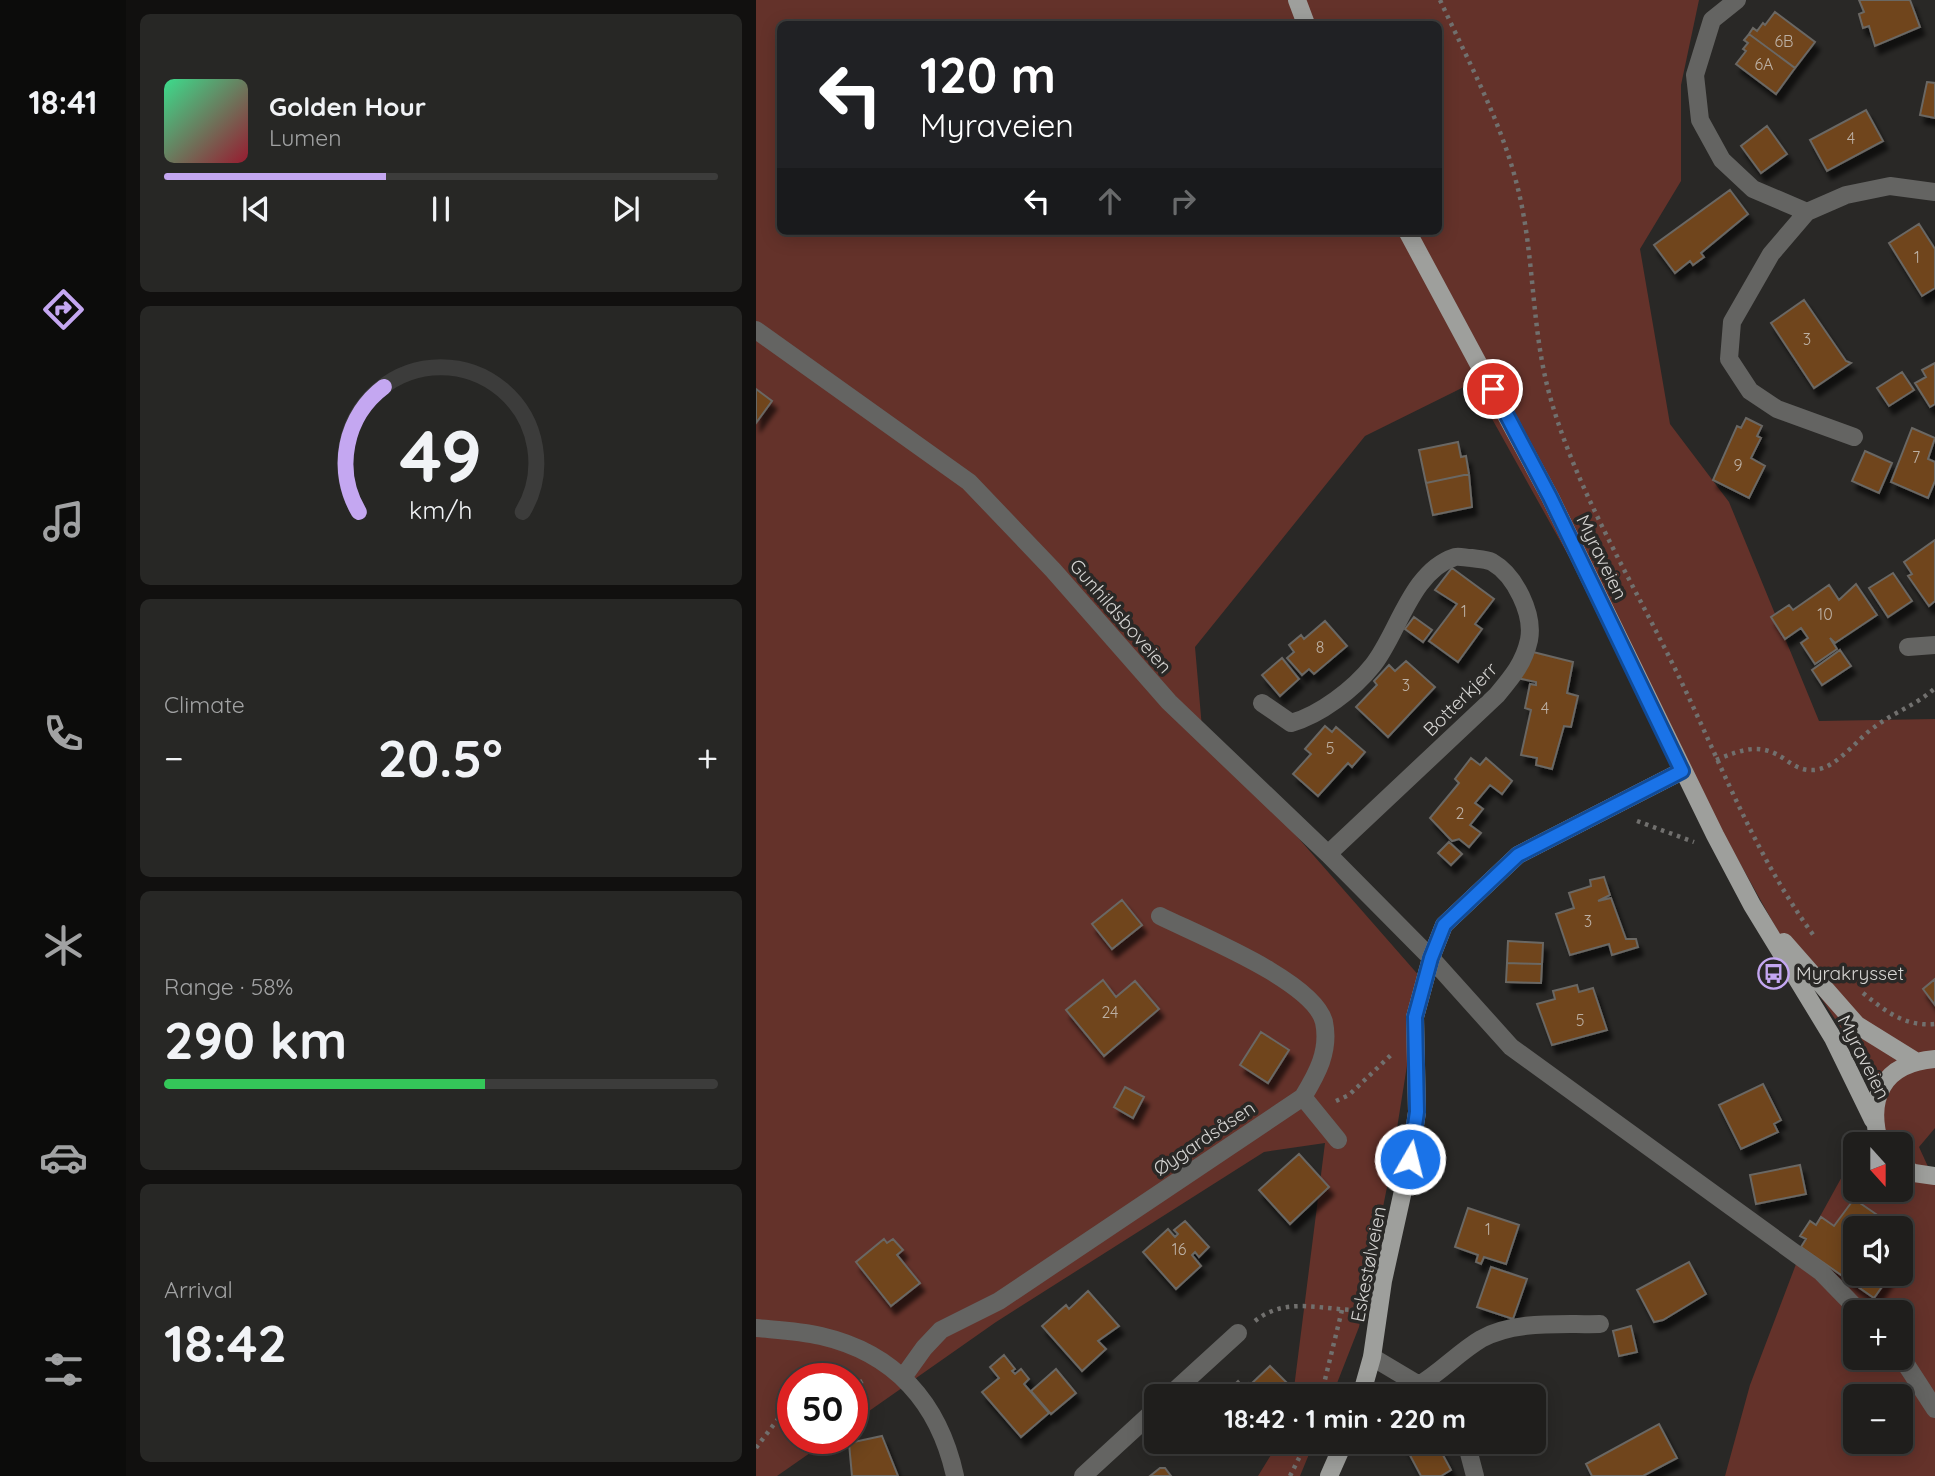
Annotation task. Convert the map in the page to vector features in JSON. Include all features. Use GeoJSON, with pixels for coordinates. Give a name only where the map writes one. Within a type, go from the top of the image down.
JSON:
{"type":"FeatureCollection","features":[{"type":"Feature","properties":{"kind":"main road"},"geometry":{"type":"LineString","coordinates":[[1297,0],[1305,21]]}},
{"type":"Feature","properties":{"kind":"main road","name":"Myraveien"},"geometry":{"type":"LineString","coordinates":[[1409,235],[1550,497],[1682,771],[1752,905],[1833,1038],[1876,1132]]}},
{"type":"Feature","properties":{"kind":"main road","name":"Eskestølveien"},"geometry":{"type":"LineString","coordinates":[[1365,1384],[1373,1357],[1383,1281],[1410,1159],[1417,1112],[1415,1017],[1431,958],[1444,925],[1518,855],[1682,771]]}},
{"type":"Feature","properties":{"kind":"main road","name":"Myraveien"},"geometry":{"type":"LineString","coordinates":[[1752,905],[1857,1025],[1915,1061]]}},
{"type":"Feature","properties":{"kind":"main road"},"geometry":{"type":"LineString","coordinates":[[1873,1120],[1876,1098],[1894,1072],[1915,1061],[1935,1059]]}},
{"type":"Feature","properties":{"kind":"main road"},"geometry":{"type":"LineString","coordinates":[[1913,1170],[1935,1176]]}},
{"type":"Feature","properties":{"kind":"main road"},"geometry":{"type":"LineString","coordinates":[[1913,1173],[1935,1187]]}},
{"type":"Feature","properties":{"kind":"main road"},"geometry":{"type":"LineString","coordinates":[[1329,1476],[1339,1454]]}},
{"type":"Feature","properties":{"kind":"street"},"geometry":{"type":"LineString","coordinates":[[1737,0],[1712,20],[1695,75],[1700,120],[1722,160],[1753,189],[1807,212]]}},
{"type":"Feature","properties":{"kind":"street"},"geometry":{"type":"LineString","coordinates":[[1854,437],[1777,410],[1750,391],[1729,359],[1732,322],[1771,254],[1807,212],[1846,195],[1890,186],[1935,192]]}},
{"type":"Feature","properties":{"kind":"street","name":"Gunhildsboveien"},"geometry":{"type":"LineString","coordinates":[[757,332],[969,482],[1053,570],[1169,702],[1431,958],[1511,1047],[1821,1272],[1848,1300]]}},
{"type":"Feature","properties":{"kind":"street","name":"Botterkjerr"},"geometry":{"type":"LineString","coordinates":[[1262,703],[1291,723],[1309,718],[1333,701],[1373,665],[1398,618],[1432,571],[1457,556],[1491,561],[1511,579],[1525,607],[1530,638],[1521,666],[1497,695],[1328,855]]}},
{"type":"Feature","properties":{"kind":"street"},"geometry":{"type":"LineString","coordinates":[[1908,648],[1935,645]]}},
{"type":"Feature","properties":{"kind":"street","name":"Øygardsåsen"},"geometry":{"type":"LineString","coordinates":[[904,1376],[923,1348],[941,1330],[999,1301],[1303,1097],[1324,1061],[1324,1021],[1305,993],[1282,978],[1160,916]]}},
{"type":"Feature","properties":{"kind":"street"},"geometry":{"type":"LineString","coordinates":[[1303,1097],[1338,1140]]}},
{"type":"Feature","properties":{"kind":"street"},"geometry":{"type":"LineString","coordinates":[[1432,1384],[1479,1340],[1500,1330],[1536,1325],[1600,1324]]}},
{"type":"Feature","properties":{"kind":"street"},"geometry":{"type":"LineString","coordinates":[[756,1328],[821,1336],[866,1352],[904,1376],[939,1423],[955,1476]]}},
{"type":"Feature","properties":{"kind":"street"},"geometry":{"type":"LineString","coordinates":[[1182,1384],[1238,1333]]}},
{"type":"Feature","properties":{"kind":"street"},"geometry":{"type":"LineString","coordinates":[[1373,1357],[1414,1384]]}},
{"type":"Feature","properties":{"kind":"street"},"geometry":{"type":"LineString","coordinates":[[1910,1370],[1935,1409]]}},
{"type":"Feature","properties":{"kind":"street"},"geometry":{"type":"LineString","coordinates":[[1083,1476],[1144,1420]]}},
{"type":"Feature","properties":{"kind":"street"},"geometry":{"type":"LineString","coordinates":[[1469,1454],[1475,1476]]}},
{"type":"Feature","properties":{"kind":"path"},"geometry":{"type":"LineString","coordinates":[[1440,0],[1502,134],[1518,187],[1546,383],[1565,446],[1681,681],[1743,820],[1784,895],[1820,945]]}},
{"type":"Feature","properties":{"kind":"path"},"geometry":{"type":"LineString","coordinates":[[1716,760],[1746,747],[1765,748],[1795,766],[1812,771],[1832,764],[1877,725],[1915,706],[1935,688]]}},
{"type":"Feature","properties":{"kind":"path"},"geometry":{"type":"LineString","coordinates":[[1620,802],[1635,821],[1684,841],[1698,842]]}},
{"type":"Feature","properties":{"kind":"path"},"geometry":{"type":"LineString","coordinates":[[1860,990],[1888,1013],[1917,1026],[1935,1024]]}},
{"type":"Feature","properties":{"kind":"path"},"geometry":{"type":"LineString","coordinates":[[1303,1097],[1332,1104],[1349,1095],[1385,1057],[1415,1041]]}},
{"type":"Feature","properties":{"kind":"path"},"geometry":{"type":"LineString","coordinates":[[1238,1333],[1266,1312],[1278,1309],[1302,1304],[1342,1310],[1324,1384]]}},
{"type":"Feature","properties":{"kind":"path"},"geometry":{"type":"LineString","coordinates":[[756,1448],[777,1420]]}},
{"type":"Feature","properties":{"kind":"path"},"geometry":{"type":"LineString","coordinates":[[1290,1476],[1301,1454]]}},
{"type":"Feature","properties":{"kind":"shaded area"},"geometry":{"type":"Polygon","coordinates":[[[756,0],[1699,0],[1681,85],[1681,181],[1640,249],[1670,424],[1729,502],[1819,721],[1935,719],[1935,1128],[1919,1147],[1935,1182],[1935,1476],[1725,1476],[1750,1385],[1801,1251],[1843,1175],[1843,1202],[1913,1202],[1913,1132],[1867,1132],[1886,1097],[1780,935],[1472,383],[1365,436],[1195,647],[1202,728],[1421,978],[1390,1172],[1359,1327],[1337,1384],[1295,1384],[1325,1143],[1264,1152],[996,1322],[868,1412],[868,1363],[777,1363],[777,1454],[809,1454],[777,1476],[756,1476],[756,0]]]}},
{"type":"Feature","properties":{"kind":"shaded area"},"geometry":{"type":"Polygon","coordinates":[[[1272,1454],[1309,1454],[1300,1476],[1258,1476],[1272,1454]]]}},
{"type":"Feature","properties":{"kind":"building"},"geometry":{"type":"Polygon","coordinates":[[[1859,0],[1910,0],[1920,27],[1875,46],[1869,26],[1863,28],[1859,14],[1864,12],[1859,0]]]}},
{"type":"Feature","properties":{"kind":"building"},"geometry":{"type":"Polygon","coordinates":[[[1775,12],[1815,42],[1795,68],[1749,34],[1753,28],[1757,31],[1763,23],[1765,25],[1775,12]]]}},
{"type":"Feature","properties":{"kind":"building"},"geometry":{"type":"Polygon","coordinates":[[[1749,34],[1795,68],[1776,94],[1736,64],[1746,51],[1743,49],[1748,43],[1744,40],[1749,34]]]}},
{"type":"Feature","properties":{"kind":"building"},"geometry":{"type":"Polygon","coordinates":[[[1927,82],[1935,83],[1935,118],[1920,115],[1927,82]]]}},
{"type":"Feature","properties":{"kind":"building"},"geometry":{"type":"Polygon","coordinates":[[[1866,110],[1883,141],[1827,171],[1810,140],[1866,110]]]}},
{"type":"Feature","properties":{"kind":"building"},"geometry":{"type":"Polygon","coordinates":[[[1767,126],[1787,154],[1761,173],[1741,146],[1767,126]]]}},
{"type":"Feature","properties":{"kind":"building"},"geometry":{"type":"Polygon","coordinates":[[[1730,190],[1748,214],[1701,253],[1704,257],[1693,265],[1690,261],[1675,273],[1654,245],[1730,190]]]}},
{"type":"Feature","properties":{"kind":"building"},"geometry":{"type":"Polygon","coordinates":[[[1919,224],[1935,249],[1935,288],[1922,296],[1889,243],[1919,224]]]}},
{"type":"Feature","properties":{"kind":"building"},"geometry":{"type":"Polygon","coordinates":[[[1804,300],[1846,361],[1851,363],[1814,388],[1771,323],[1804,300]]]}},
{"type":"Feature","properties":{"kind":"building"},"geometry":{"type":"Polygon","coordinates":[[[1935,363],[1935,404],[1930,407],[1915,383],[1926,377],[1922,370],[1935,363]]]}},
{"type":"Feature","properties":{"kind":"building"},"geometry":{"type":"Polygon","coordinates":[[[1902,372],[1914,390],[1889,406],[1877,388],[1902,372]]]}},
{"type":"Feature","properties":{"kind":"building"},"geometry":{"type":"Polygon","coordinates":[[[756,389],[772,401],[756,423],[756,389]]]}},
{"type":"Feature","properties":{"kind":"building"},"geometry":{"type":"Polygon","coordinates":[[[1746,418],[1762,426],[1757,436],[1761,438],[1751,458],[1765,466],[1749,498],[1713,480],[1737,426],[1741,428],[1746,418]]]}},
{"type":"Feature","properties":{"kind":"building"},"geometry":{"type":"Polygon","coordinates":[[[1912,428],[1935,438],[1928,459],[1935,462],[1935,481],[1928,498],[1891,482],[1912,428]]]}},
{"type":"Feature","properties":{"kind":"building"},"geometry":{"type":"Polygon","coordinates":[[[1458,442],[1461,457],[1466,456],[1469,474],[1426,483],[1419,450],[1458,442]]]}},
{"type":"Feature","properties":{"kind":"building"},"geometry":{"type":"Polygon","coordinates":[[[1865,451],[1892,463],[1879,493],[1852,481],[1865,451]]]}},
{"type":"Feature","properties":{"kind":"building"},"geometry":{"type":"Polygon","coordinates":[[[1469,474],[1472,507],[1433,515],[1426,483],[1469,474]]]}},
{"type":"Feature","properties":{"kind":"building"},"geometry":{"type":"Polygon","coordinates":[[[1935,540],[1935,601],[1929,606],[1908,576],[1912,574],[1904,562],[1935,540]]]}},
{"type":"Feature","properties":{"kind":"building"},"geometry":{"type":"Polygon","coordinates":[[[1452,568],[1494,599],[1475,624],[1482,629],[1458,662],[1429,641],[1457,604],[1435,590],[1452,568]]]}},
{"type":"Feature","properties":{"kind":"building"},"geometry":{"type":"Polygon","coordinates":[[[1893,573],[1912,601],[1888,617],[1869,588],[1893,573]]]}},
{"type":"Feature","properties":{"kind":"building"},"geometry":{"type":"Polygon","coordinates":[[[1856,584],[1877,615],[1835,643],[1830,638],[1837,649],[1815,664],[1801,643],[1808,638],[1801,628],[1785,639],[1771,617],[1789,605],[1793,610],[1829,585],[1839,600],[1856,584]]]}},
{"type":"Feature","properties":{"kind":"building"},"geometry":{"type":"Polygon","coordinates":[[[1414,617],[1432,630],[1423,642],[1405,629],[1414,617]]]}},
{"type":"Feature","properties":{"kind":"building"},"geometry":{"type":"Polygon","coordinates":[[[1325,621],[1347,646],[1314,674],[1309,669],[1302,675],[1287,658],[1294,652],[1289,645],[1301,635],[1304,639],[1325,621]]]}},
{"type":"Feature","properties":{"kind":"building"},"geometry":{"type":"Polygon","coordinates":[[[1840,650],[1851,666],[1822,685],[1812,670],[1840,650]]]}},
{"type":"Feature","properties":{"kind":"building"},"geometry":{"type":"Polygon","coordinates":[[[1533,652],[1573,662],[1567,693],[1578,696],[1571,727],[1564,726],[1552,769],[1536,765],[1537,758],[1521,755],[1531,710],[1525,708],[1530,684],[1536,685],[1536,682],[1517,678],[1533,652]]]}},
{"type":"Feature","properties":{"kind":"building"},"geometry":{"type":"Polygon","coordinates":[[[1282,658],[1299,679],[1280,696],[1262,675],[1282,658]]]}},
{"type":"Feature","properties":{"kind":"building"},"geometry":{"type":"Polygon","coordinates":[[[1406,661],[1435,687],[1388,737],[1356,707],[1377,685],[1374,681],[1389,665],[1395,671],[1406,661]]]}},
{"type":"Feature","properties":{"kind":"building"},"geometry":{"type":"Polygon","coordinates":[[[1325,726],[1332,732],[1336,727],[1365,752],[1352,767],[1348,763],[1318,796],[1293,774],[1311,754],[1305,749],[1325,726]]]}},
{"type":"Feature","properties":{"kind":"building"},"geometry":{"type":"Polygon","coordinates":[[[1471,758],[1480,765],[1486,758],[1512,781],[1502,794],[1490,785],[1475,803],[1483,809],[1470,825],[1481,833],[1469,847],[1459,839],[1452,841],[1430,818],[1459,783],[1455,779],[1471,758]]]}},
{"type":"Feature","properties":{"kind":"building"},"geometry":{"type":"Polygon","coordinates":[[[1449,842],[1462,854],[1451,865],[1438,853],[1449,842]]]}},
{"type":"Feature","properties":{"kind":"building"},"geometry":{"type":"Polygon","coordinates":[[[1604,877],[1610,895],[1598,901],[1611,898],[1626,939],[1636,939],[1638,947],[1612,955],[1609,944],[1570,955],[1556,914],[1574,908],[1569,893],[1591,886],[1590,880],[1604,877]]]}},
{"type":"Feature","properties":{"kind":"building"},"geometry":{"type":"Polygon","coordinates":[[[1122,900],[1142,925],[1112,949],[1092,924],[1122,900]]]}},
{"type":"Feature","properties":{"kind":"building"},"geometry":{"type":"Polygon","coordinates":[[[1508,941],[1543,943],[1542,964],[1507,963],[1508,941]]]}},
{"type":"Feature","properties":{"kind":"building"},"geometry":{"type":"Polygon","coordinates":[[[1507,963],[1542,964],[1541,983],[1506,982],[1507,963]]]}},
{"type":"Feature","properties":{"kind":"building"},"geometry":{"type":"Polygon","coordinates":[[[1935,979],[1935,1005],[1923,989],[1935,979]]]}},
{"type":"Feature","properties":{"kind":"building"},"geometry":{"type":"Polygon","coordinates":[[[1103,980],[1116,997],[1135,981],[1159,1009],[1104,1056],[1066,1010],[1103,980]]]}},
{"type":"Feature","properties":{"kind":"building"},"geometry":{"type":"Polygon","coordinates":[[[1577,985],[1579,992],[1593,988],[1607,1030],[1552,1045],[1537,1004],[1555,999],[1553,991],[1577,985]]]}},
{"type":"Feature","properties":{"kind":"building"},"geometry":{"type":"Polygon","coordinates":[[[1261,1032],[1289,1050],[1268,1083],[1240,1065],[1261,1032]]]}},
{"type":"Feature","properties":{"kind":"building"},"geometry":{"type":"Polygon","coordinates":[[[1763,1084],[1781,1120],[1774,1124],[1778,1132],[1741,1149],[1719,1105],[1763,1084]]]}},
{"type":"Feature","properties":{"kind":"building"},"geometry":{"type":"Polygon","coordinates":[[[1125,1087],[1144,1097],[1133,1118],[1114,1107],[1125,1087]]]}},
{"type":"Feature","properties":{"kind":"building"},"geometry":{"type":"Polygon","coordinates":[[[1299,1154],[1329,1187],[1290,1224],[1259,1190],[1299,1154]]]}},
{"type":"Feature","properties":{"kind":"building"},"geometry":{"type":"Polygon","coordinates":[[[1800,1165],[1806,1194],[1756,1204],[1750,1175],[1800,1165]]]}},
{"type":"Feature","properties":{"kind":"building"},"geometry":{"type":"Polygon","coordinates":[[[1852,1202],[1858,1202],[1879,1216],[1843,1216],[1843,1276],[1801,1247],[1806,1239],[1800,1236],[1810,1221],[1816,1225],[1821,1217],[1834,1226],[1852,1202]]]}},
{"type":"Feature","properties":{"kind":"building"},"geometry":{"type":"Polygon","coordinates":[[[1468,1208],[1519,1225],[1506,1264],[1484,1257],[1481,1264],[1476,1262],[1478,1255],[1455,1247],[1468,1208]]]}},
{"type":"Feature","properties":{"kind":"building"},"geometry":{"type":"Polygon","coordinates":[[[1185,1221],[1209,1247],[1199,1257],[1195,1252],[1192,1255],[1201,1266],[1176,1289],[1143,1252],[1168,1229],[1175,1237],[1178,1234],[1174,1230],[1185,1221]]]}},
{"type":"Feature","properties":{"kind":"building"},"geometry":{"type":"Polygon","coordinates":[[[884,1239],[887,1243],[893,1239],[903,1250],[897,1255],[920,1283],[891,1306],[856,1262],[884,1239]]]}},
{"type":"Feature","properties":{"kind":"building"},"geometry":{"type":"Polygon","coordinates":[[[1689,1262],[1706,1294],[1663,1320],[1654,1322],[1637,1290],[1689,1262]]]}},
{"type":"Feature","properties":{"kind":"building"},"geometry":{"type":"Polygon","coordinates":[[[1491,1267],[1527,1279],[1513,1319],[1477,1307],[1491,1267]]]}},
{"type":"Feature","properties":{"kind":"building"},"geometry":{"type":"Polygon","coordinates":[[[1857,1286],[1882,1286],[1874,1298],[1857,1286]]]}},
{"type":"Feature","properties":{"kind":"building"},"geometry":{"type":"Polygon","coordinates":[[[1088,1291],[1119,1326],[1098,1341],[1106,1349],[1082,1371],[1042,1326],[1066,1305],[1069,1309],[1088,1291]]]}},
{"type":"Feature","properties":{"kind":"building"},"geometry":{"type":"Polygon","coordinates":[[[1631,1326],[1637,1352],[1619,1356],[1613,1331],[1631,1326]]]}},
{"type":"Feature","properties":{"kind":"building"},"geometry":{"type":"Polygon","coordinates":[[[1004,1355],[1015,1369],[1012,1371],[1015,1374],[1021,1369],[1029,1379],[1024,1384],[1049,1413],[1021,1437],[982,1392],[999,1378],[990,1367],[1004,1355]]]}},
{"type":"Feature","properties":{"kind":"building"},"geometry":{"type":"Polygon","coordinates":[[[1270,1366],[1288,1384],[1251,1384],[1270,1366]]]}},
{"type":"Feature","properties":{"kind":"building"},"geometry":{"type":"Polygon","coordinates":[[[1056,1369],[1076,1393],[1051,1414],[1031,1391],[1056,1369]]]}},
{"type":"Feature","properties":{"kind":"building"},"geometry":{"type":"Polygon","coordinates":[[[1659,1424],[1677,1458],[1643,1476],[1592,1476],[1586,1464],[1659,1424]]]}},
{"type":"Feature","properties":{"kind":"building"},"geometry":{"type":"Polygon","coordinates":[[[882,1436],[898,1476],[852,1476],[850,1454],[868,1454],[868,1439],[882,1436]]]}},
{"type":"Feature","properties":{"kind":"building"},"geometry":{"type":"Polygon","coordinates":[[[1409,1454],[1442,1454],[1451,1470],[1441,1476],[1421,1476],[1409,1454]]]}},
{"type":"Feature","properties":{"kind":"building"},"geometry":{"type":"Polygon","coordinates":[[[1160,1468],[1165,1468],[1171,1476],[1150,1476],[1160,1468]]]}},
{"type":"Feature","properties":{"kind":"place","name":"Myrakrysset"},"geometry":{"type":"Point","coordinates":[1773,973]}},
{"type":"Feature","properties":{"kind":"route"},"geometry":{"type":"LineString","coordinates":[[1410,1159],[1417,1112],[1415,1017],[1431,958],[1444,925],[1518,855],[1682,771],[1550,497],[1493,389]]}}]}
